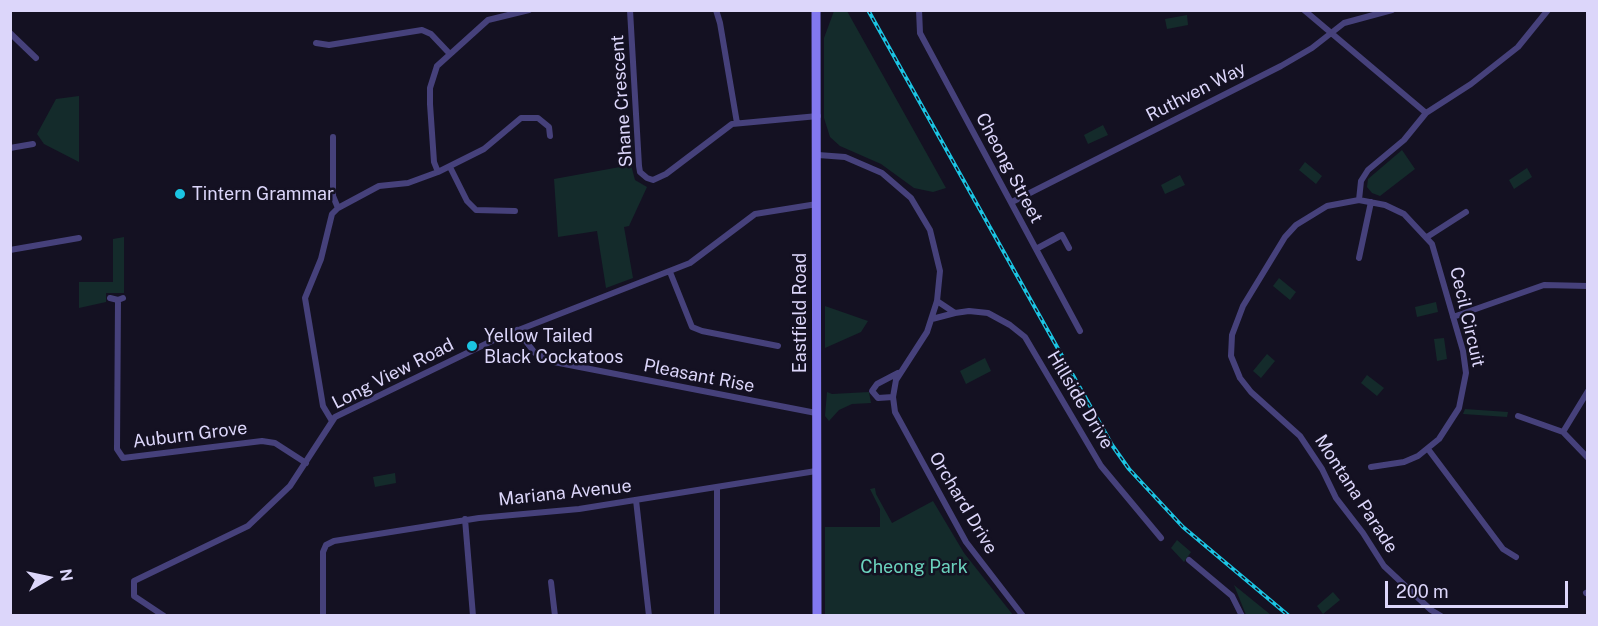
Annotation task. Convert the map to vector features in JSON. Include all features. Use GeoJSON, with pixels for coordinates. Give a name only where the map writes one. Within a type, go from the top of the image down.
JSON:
{"type":"FeatureCollection","features":[{"type":"Feature","properties":{"kind":"main road","name":"Eastfield Road"},"geometry":{"type":"LineString","coordinates":[[816,10],[818,116],[817,615]]}},
{"type":"Feature","properties":{"kind":"street"},"geometry":{"type":"LineString","coordinates":[[438,172],[434,162],[430,88],[437,66],[448,53],[488,20],[529,10]]}},
{"type":"Feature","properties":{"kind":"street","name":"Shane Crescent"},"geometry":{"type":"LineString","coordinates":[[630,10],[639,166],[642,175],[652,180],[660,178],[737,123]]}},
{"type":"Feature","properties":{"kind":"street"},"geometry":{"type":"LineString","coordinates":[[716,10],[737,123],[818,116]]}},
{"type":"Feature","properties":{"kind":"street"},"geometry":{"type":"LineString","coordinates":[[1304,10],[1426,113]]}},
{"type":"Feature","properties":{"kind":"street","name":"Ruthven Way"},"geometry":{"type":"LineString","coordinates":[[1011,202],[1281,66],[1312,48],[1344,23],[1392,10]]}},
{"type":"Feature","properties":{"kind":"street"},"geometry":{"type":"LineString","coordinates":[[1359,200],[1363,174],[1404,140],[1426,113],[1463,90],[1518,47],[1548,10]]}},
{"type":"Feature","properties":{"kind":"street","name":"Cheong Street"},"geometry":{"type":"LineString","coordinates":[[919,13],[920,33],[1080,331]]}},
{"type":"Feature","properties":{"kind":"street"},"geometry":{"type":"LineString","coordinates":[[316,43],[329,45],[422,30],[431,34],[448,53]]}},
{"type":"Feature","properties":{"kind":"street"},"geometry":{"type":"LineString","coordinates":[[10,33],[36,58]]}},
{"type":"Feature","properties":{"kind":"street"},"geometry":{"type":"LineString","coordinates":[[332,421],[323,406],[305,298],[321,259],[332,214],[338,207],[379,186],[408,183],[438,172],[484,150],[521,118],[538,118],[549,127],[550,136]]}},
{"type":"Feature","properties":{"kind":"street"},"geometry":{"type":"LineString","coordinates":[[333,137],[333,196],[338,207]]}},
{"type":"Feature","properties":{"kind":"street"},"geometry":{"type":"LineString","coordinates":[[10,148],[33,144]]}},
{"type":"Feature","properties":{"kind":"street"},"geometry":{"type":"LineString","coordinates":[[818,155],[837,156],[864,164],[894,182],[911,198],[934,240],[940,271],[933,319],[921,343],[898,373],[877,384],[872,391],[876,397],[893,397],[898,373]]}},
{"type":"Feature","properties":{"kind":"street"},"geometry":{"type":"LineString","coordinates":[[450,166],[471,206],[484,211],[515,211]]}},
{"type":"Feature","properties":{"kind":"street","name":"Cecil Circuit"},"geometry":{"type":"LineString","coordinates":[[1359,200],[1385,205],[1404,214],[1427,237],[1436,252],[1465,362],[1463,395],[1449,427],[1428,449],[1404,462],[1371,467]]}},
{"type":"Feature","properties":{"kind":"street","name":"Montana Parade"},"geometry":{"type":"LineString","coordinates":[[1359,200],[1327,207],[1296,225],[1286,237],[1243,306],[1232,335],[1231,356],[1240,378],[1251,392],[1300,436],[1322,469],[1336,498],[1367,539],[1377,557],[1407,588],[1441,615]]}},
{"type":"Feature","properties":{"kind":"street"},"geometry":{"type":"LineString","coordinates":[[1359,258],[1371,202]]}},
{"type":"Feature","properties":{"kind":"street","name":"Long View Road"},"geometry":{"type":"LineString","coordinates":[[164,615],[134,596],[132,589],[136,579],[248,526],[290,486],[335,417],[518,330],[690,263],[755,213],[817,204]]}},
{"type":"Feature","properties":{"kind":"street"},"geometry":{"type":"LineString","coordinates":[[1427,237],[1466,212]]}},
{"type":"Feature","properties":{"kind":"street"},"geometry":{"type":"LineString","coordinates":[[1036,249],[1062,235],[1069,248]]}},
{"type":"Feature","properties":{"kind":"street"},"geometry":{"type":"LineString","coordinates":[[10,250],[80,238]]}},
{"type":"Feature","properties":{"kind":"street"},"geometry":{"type":"LineString","coordinates":[[670,272],[692,327],[778,346]]}},
{"type":"Feature","properties":{"kind":"street"},"geometry":{"type":"LineString","coordinates":[[1453,317],[1545,285],[1587,286]]}},
{"type":"Feature","properties":{"kind":"street","name":"Auburn Grove"},"geometry":{"type":"LineString","coordinates":[[110,298],[121,299],[117,449],[123,458],[262,441],[275,443],[306,463]]}},
{"type":"Feature","properties":{"kind":"street"},"geometry":{"type":"LineString","coordinates":[[937,301],[955,314]]}},
{"type":"Feature","properties":{"kind":"street","name":"Hillside Drive"},"geometry":{"type":"LineString","coordinates":[[933,319],[969,311],[988,313],[1010,325],[1025,337],[1101,466],[1161,538]]}},
{"type":"Feature","properties":{"kind":"street","name":"Pleasant Rise"},"geometry":{"type":"LineString","coordinates":[[518,330],[535,353],[554,362],[816,413]]}},
{"type":"Feature","properties":{"kind":"street"},"geometry":{"type":"LineString","coordinates":[[1563,432],[1587,391]]}},
{"type":"Feature","properties":{"kind":"street","name":"Orchard Drive"},"geometry":{"type":"LineString","coordinates":[[893,397],[895,412],[903,429],[954,522],[983,566],[1023,615]]}},
{"type":"Feature","properties":{"kind":"street"},"geometry":{"type":"LineString","coordinates":[[1518,416],[1563,432],[1587,458]]}},
{"type":"Feature","properties":{"kind":"street"},"geometry":{"type":"LineString","coordinates":[[1428,449],[1503,549],[1516,557]]}},
{"type":"Feature","properties":{"kind":"street","name":"Mariana Avenue"},"geometry":{"type":"LineString","coordinates":[[323,615],[323,552],[328,543],[334,541],[465,519],[579,509],[816,471]]}},
{"type":"Feature","properties":{"kind":"street"},"geometry":{"type":"LineString","coordinates":[[717,488],[717,615]]}},
{"type":"Feature","properties":{"kind":"street"},"geometry":{"type":"LineString","coordinates":[[636,500],[649,615]]}},
{"type":"Feature","properties":{"kind":"street"},"geometry":{"type":"LineString","coordinates":[[465,519],[473,615]]}},
{"type":"Feature","properties":{"kind":"street"},"geometry":{"type":"LineString","coordinates":[[1189,560],[1232,596],[1242,615]]}},
{"type":"Feature","properties":{"kind":"street"},"geometry":{"type":"LineString","coordinates":[[551,582],[555,615]]}},
{"type":"Feature","properties":{"kind":"green space"},"geometry":{"type":"Polygon","coordinates":[[[834,11],[847,11],[946,188],[933,192],[914,188],[881,164],[840,146],[830,137],[824,118],[824,38],[834,11]]]}},
{"type":"Feature","properties":{"kind":"green space"},"geometry":{"type":"Polygon","coordinates":[[[1187,15],[1188,25],[1167,29],[1165,19],[1187,15]]]}},
{"type":"Feature","properties":{"kind":"green space"},"geometry":{"type":"Polygon","coordinates":[[[79,96],[79,162],[44,144],[37,134],[56,99],[79,96]]]}},
{"type":"Feature","properties":{"kind":"green space"},"geometry":{"type":"Polygon","coordinates":[[[1103,125],[1108,135],[1088,144],[1084,135],[1103,125]]]}},
{"type":"Feature","properties":{"kind":"green space"},"geometry":{"type":"Polygon","coordinates":[[[1402,150],[1415,169],[1380,196],[1372,193],[1367,187],[1368,179],[1402,150]]]}},
{"type":"Feature","properties":{"kind":"green space"},"geometry":{"type":"Polygon","coordinates":[[[1305,162],[1322,176],[1316,184],[1299,170],[1305,162]]]}},
{"type":"Feature","properties":{"kind":"green space"},"geometry":{"type":"Polygon","coordinates":[[[631,165],[635,180],[647,187],[629,226],[624,227],[633,278],[606,288],[597,231],[558,237],[554,179],[631,165]]]}},
{"type":"Feature","properties":{"kind":"green space"},"geometry":{"type":"Polygon","coordinates":[[[1527,168],[1532,177],[1514,189],[1509,180],[1527,168]]]}},
{"type":"Feature","properties":{"kind":"green space"},"geometry":{"type":"Polygon","coordinates":[[[1180,175],[1185,185],[1165,194],[1161,185],[1180,175]]]}},
{"type":"Feature","properties":{"kind":"green space"},"geometry":{"type":"Polygon","coordinates":[[[124,237],[124,293],[106,293],[106,302],[79,308],[79,282],[113,282],[113,239],[124,237]]]}},
{"type":"Feature","properties":{"kind":"green space"},"geometry":{"type":"Polygon","coordinates":[[[1279,278],[1296,292],[1290,300],[1273,286],[1279,278]]]}},
{"type":"Feature","properties":{"kind":"green space"},"geometry":{"type":"Polygon","coordinates":[[[1436,302],[1438,312],[1417,317],[1415,307],[1436,302]]]}},
{"type":"Feature","properties":{"kind":"green space"},"geometry":{"type":"Polygon","coordinates":[[[825,306],[868,321],[861,332],[825,348],[825,306]]]}},
{"type":"Feature","properties":{"kind":"green space"},"geometry":{"type":"Polygon","coordinates":[[[1444,338],[1447,359],[1437,361],[1434,339],[1444,338]]]}},
{"type":"Feature","properties":{"kind":"green space"},"geometry":{"type":"Polygon","coordinates":[[[1267,354],[1275,361],[1261,378],[1253,371],[1267,354]]]}},
{"type":"Feature","properties":{"kind":"green space"},"geometry":{"type":"Polygon","coordinates":[[[985,358],[991,371],[966,384],[960,371],[985,358]]]}},
{"type":"Feature","properties":{"kind":"green space"},"geometry":{"type":"Polygon","coordinates":[[[1367,375],[1384,388],[1377,396],[1361,383],[1367,375]]]}},
{"type":"Feature","properties":{"kind":"green space"},"geometry":{"type":"Polygon","coordinates":[[[827,392],[832,394],[869,392],[871,403],[852,404],[839,410],[829,421],[825,416],[827,392]]]}},
{"type":"Feature","properties":{"kind":"green space"},"geometry":{"type":"Polygon","coordinates":[[[1465,409],[1508,412],[1507,417],[1463,414],[1465,409]]]}},
{"type":"Feature","properties":{"kind":"green space"},"geometry":{"type":"Polygon","coordinates":[[[395,473],[396,483],[375,487],[373,477],[395,473]]]}},
{"type":"Feature","properties":{"kind":"green space","name":"Cheong Park"},"geometry":{"type":"Polygon","coordinates":[[[875,488],[892,523],[933,501],[964,553],[1013,615],[825,615],[825,527],[880,527],[880,509],[870,489],[875,488]]]}},
{"type":"Feature","properties":{"kind":"green space"},"geometry":{"type":"Polygon","coordinates":[[[1177,540],[1191,552],[1184,562],[1171,548],[1177,540]]]}},
{"type":"Feature","properties":{"kind":"green space"},"geometry":{"type":"Polygon","coordinates":[[[1234,585],[1271,615],[1246,615],[1234,585]]]}},
{"type":"Feature","properties":{"kind":"green space"},"geometry":{"type":"Polygon","coordinates":[[[1333,592],[1340,600],[1323,614],[1317,606],[1333,592]]]}},
{"type":"Feature","properties":{"kind":"railway"},"geometry":{"type":"LineString","coordinates":[[868,10],[1112,445],[1129,469],[1183,527],[1289,616]]}},
{"type":"Feature","properties":{"kind":"place","name":"Tintern Grammar"},"geometry":{"type":"Point","coordinates":[180,194]}},
{"type":"Feature","properties":{"kind":"place","name":"Yellow Tailed Black Cockatoos"},"geometry":{"type":"Point","coordinates":[472,346]}}]}
